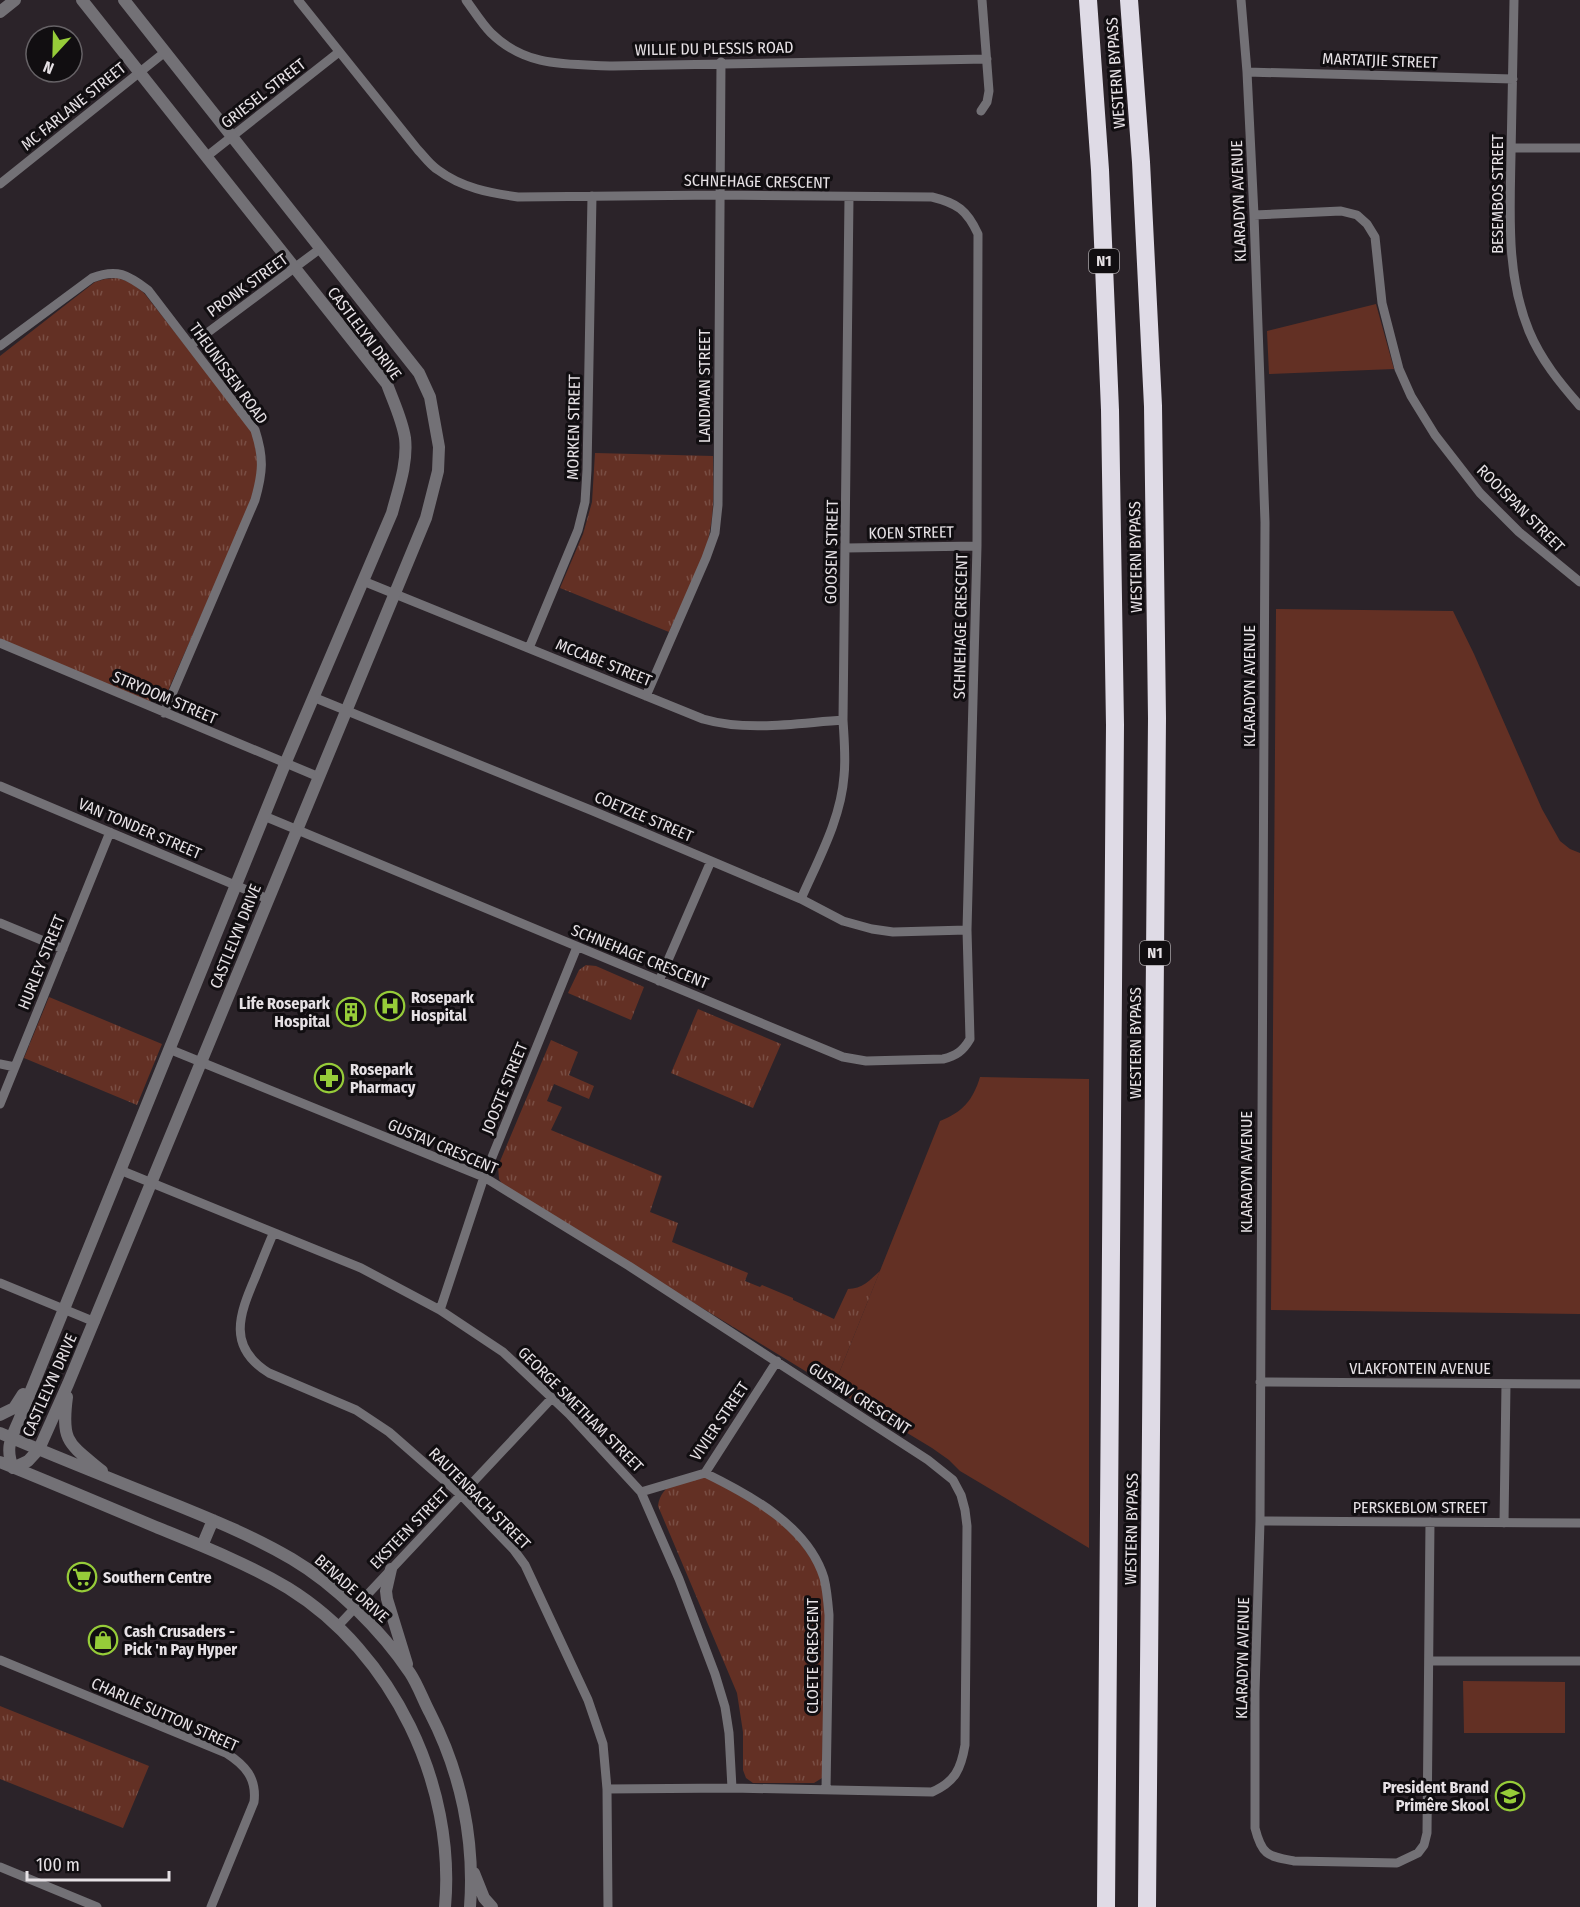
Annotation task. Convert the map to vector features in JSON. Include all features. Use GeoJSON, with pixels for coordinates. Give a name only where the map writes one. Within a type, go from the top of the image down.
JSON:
{"type":"FeatureCollection","features":[{"type":"Feature","properties":{"kind":"highway","name":"WESTERN BYPASS"},"geometry":{"type":"LineString","coordinates":[[1088,0],[1100,170],[1110,410],[1115,725],[1106,1907]]}},
{"type":"Feature","properties":{"kind":"highway","name":"WESTERN BYPASS"},"geometry":{"type":"LineString","coordinates":[[1129,0],[1141,162],[1153,406],[1157,707],[1147,1907]]}},
{"type":"Feature","properties":{"kind":"street"},"geometry":{"type":"LineString","coordinates":[[0,12],[15,0]]}},
{"type":"Feature","properties":{"kind":"street","name":"CASTLELYN DRIVE"},"geometry":{"type":"LineString","coordinates":[[82,1],[387,384],[401,421],[405,440],[403,469],[392,513],[285,764],[40,1365],[6,1435],[8,1455],[13,1468],[28,1461],[39,1449],[95,1322],[426,518],[438,471],[439,447],[435,419],[430,397],[419,373],[124,0]]}},
{"type":"Feature","properties":{"kind":"street","name":"SCHNEHAGE CRESCENT"},"geometry":{"type":"LineString","coordinates":[[264,816],[843,1057],[866,1061],[943,1059],[961,1051],[970,1039],[967,930],[977,546],[978,234],[972,221],[964,210],[950,201],[932,197],[720,195],[518,197],[488,193],[464,185],[437,170],[418,150],[298,0]]}},
{"type":"Feature","properties":{"kind":"street","name":"WILLIE DU PLESSIS ROAD"},"geometry":{"type":"LineString","coordinates":[[466,0],[491,32],[511,48],[531,58],[553,64],[613,66],[987,59]]}},
{"type":"Feature","properties":{"kind":"street"},"geometry":{"type":"LineString","coordinates":[[981,111],[987,102],[989,91],[982,0]]}},
{"type":"Feature","properties":{"kind":"street","name":"KLARADYN AVENUE"},"geometry":{"type":"LineString","coordinates":[[1241,0],[1254,215],[1264,522],[1260,1521],[1255,1692],[1255,1828],[1259,1844],[1266,1853],[1294,1861],[1396,1863],[1418,1853],[1424,1845],[1427,1833],[1430,1522]]}},
{"type":"Feature","properties":{"kind":"street","name":"BESEMBOS STREET"},"geometry":{"type":"LineString","coordinates":[[1514,0],[1509,213],[1510,249],[1517,296],[1529,332],[1548,369],[1580,406]]}},
{"type":"Feature","properties":{"kind":"street","name":"MC FARLANE STREET"},"geometry":{"type":"LineString","coordinates":[[0,184],[165,52]]}},
{"type":"Feature","properties":{"kind":"street","name":"GRIESEL STREET"},"geometry":{"type":"LineString","coordinates":[[206,157],[339,52]]}},
{"type":"Feature","properties":{"kind":"street","name":"LANDMAN STREET"},"geometry":{"type":"LineString","coordinates":[[646,696],[715,533],[718,505],[721,63]]}},
{"type":"Feature","properties":{"kind":"street","name":"MARTATJIE STREET"},"geometry":{"type":"LineString","coordinates":[[1247,72],[1513,79]]}},
{"type":"Feature","properties":{"kind":"street"},"geometry":{"type":"LineString","coordinates":[[1511,148],[1580,148]]}},
{"type":"Feature","properties":{"kind":"street","name":"MORKEN STREET"},"geometry":{"type":"LineString","coordinates":[[529,648],[578,530],[585,502],[592,196]]}},
{"type":"Feature","properties":{"kind":"street","name":"GOOSEN STREET"},"geometry":{"type":"LineString","coordinates":[[801,899],[839,806],[844,776],[849,197]]}},
{"type":"Feature","properties":{"kind":"street","name":"ROOISPAN STREET"},"geometry":{"type":"LineString","coordinates":[[1254,215],[1341,211],[1357,215],[1367,224],[1375,237],[1382,303],[1399,369],[1411,396],[1435,435],[1480,493],[1519,531],[1580,582]]}},
{"type":"Feature","properties":{"kind":"street","name":"PRONK STREET"},"geometry":{"type":"LineString","coordinates":[[191,345],[321,248]]}},
{"type":"Feature","properties":{"kind":"street","name":"THEUNISSEN ROAD"},"geometry":{"type":"LineString","coordinates":[[0,346],[92,278],[104,273],[119,273],[133,279],[148,290],[255,430],[261,447],[262,471],[255,500],[164,713]]}},
{"type":"Feature","properties":{"kind":"street","name":"KOEN STREET"},"geometry":{"type":"LineString","coordinates":[[846,548],[977,546]]}},
{"type":"Feature","properties":{"kind":"street","name":"MCCABE STREET"},"geometry":{"type":"LineString","coordinates":[[363,581],[703,719],[747,726],[843,720]]}},
{"type":"Feature","properties":{"kind":"street","name":"STRYDOM STREET"},"geometry":{"type":"LineString","coordinates":[[0,644],[319,777]]}},
{"type":"Feature","properties":{"kind":"street","name":"COETZEE STREET"},"geometry":{"type":"LineString","coordinates":[[313,697],[549,792],[801,899],[843,921],[893,932],[967,930]]}},
{"type":"Feature","properties":{"kind":"street","name":"VAN TONDER STREET"},"geometry":{"type":"LineString","coordinates":[[0,786],[268,899]]}},
{"type":"Feature","properties":{"kind":"street","name":"HURLEY STREET"},"geometry":{"type":"LineString","coordinates":[[0,1104],[110,832]]}},
{"type":"Feature","properties":{"kind":"street"},"geometry":{"type":"LineString","coordinates":[[659,981],[711,861]]}},
{"type":"Feature","properties":{"kind":"street"},"geometry":{"type":"LineString","coordinates":[[0,923],[63,949]]}},
{"type":"Feature","properties":{"kind":"street","name":"JOOSTE STREET"},"geometry":{"type":"LineString","coordinates":[[440,1310],[484,1177],[577,947]]}},
{"type":"Feature","properties":{"kind":"street","name":"GUSTAV CRESCENT"},"geometry":{"type":"LineString","coordinates":[[169,1049],[484,1177],[777,1361],[928,1460],[953,1480],[961,1495],[965,1510],[967,1538],[965,1745],[962,1763],[955,1776],[945,1786],[932,1792],[732,1788],[608,1789]]}},
{"type":"Feature","properties":{"kind":"street"},"geometry":{"type":"LineString","coordinates":[[0,1064],[15,1067]]}},
{"type":"Feature","properties":{"kind":"street","name":"GEORGE SMETHAM STREET"},"geometry":{"type":"LineString","coordinates":[[120,1170],[361,1269],[440,1310],[503,1352],[552,1398],[641,1492],[680,1579],[715,1674],[725,1707],[729,1733],[732,1788]]}},
{"type":"Feature","properties":{"kind":"street","name":"RAUTENBACH STREET"},"geometry":{"type":"LineString","coordinates":[[273,1234],[242,1308],[240,1330],[249,1356],[269,1373],[356,1410],[400,1441],[461,1496],[514,1550],[534,1583],[597,1724],[603,1744],[608,1789],[608,1907]]}},
{"type":"Feature","properties":{"kind":"street"},"geometry":{"type":"LineString","coordinates":[[0,1283],[95,1322]]}},
{"type":"Feature","properties":{"kind":"street","name":"VIVIER STREET"},"geometry":{"type":"LineString","coordinates":[[641,1492],[705,1473],[777,1361]]}},
{"type":"Feature","properties":{"kind":"street"},"geometry":{"type":"LineString","coordinates":[[0,1415],[14,1408],[40,1365]]}},
{"type":"Feature","properties":{"kind":"street","name":"VLAKFONTEIN AVENUE"},"geometry":{"type":"LineString","coordinates":[[1260,1382],[1580,1384]]}},
{"type":"Feature","properties":{"kind":"street"},"geometry":{"type":"LineString","coordinates":[[1504,1522],[1506,1383]]}},
{"type":"Feature","properties":{"kind":"street"},"geometry":{"type":"LineString","coordinates":[[68,1384],[64,1423],[66,1436],[71,1445],[112,1479]]}},
{"type":"Feature","properties":{"kind":"street","name":"EKSTEEN STREET"},"geometry":{"type":"LineString","coordinates":[[337,1627],[552,1398]]}},
{"type":"Feature","properties":{"kind":"street","name":"BENADE DRIVE"},"geometry":{"type":"LineString","coordinates":[[6,1435],[253,1538],[294,1560],[319,1577],[354,1608],[380,1635],[410,1674],[444,1742],[463,1805],[469,1834],[470,1907]]}},
{"type":"Feature","properties":{"kind":"street"},"geometry":{"type":"LineString","coordinates":[[0,1462],[239,1562],[289,1589],[337,1627],[367,1659],[391,1693],[423,1755],[434,1787],[445,1844],[445,1907]]}},
{"type":"Feature","properties":{"kind":"street","name":"CLOETE CRESCENT"},"geometry":{"type":"LineString","coordinates":[[705,1473],[767,1509],[793,1529],[808,1548],[823,1577],[828,1595],[829,1615],[826,1790]]}},
{"type":"Feature","properties":{"kind":"street"},"geometry":{"type":"LineString","coordinates":[[202,1546],[213,1520]]}},
{"type":"Feature","properties":{"kind":"street","name":"PERSKEBLOM STREET"},"geometry":{"type":"LineString","coordinates":[[1260,1521],[1580,1523]]}},
{"type":"Feature","properties":{"kind":"street"},"geometry":{"type":"LineString","coordinates":[[391,1569],[386,1591],[387,1599],[410,1674]]}},
{"type":"Feature","properties":{"kind":"street","name":"CHARLIE SUTTON STREET"},"geometry":{"type":"LineString","coordinates":[[0,1659],[226,1753],[248,1770],[255,1793],[254,1802],[211,1907]]}},
{"type":"Feature","properties":{"kind":"street"},"geometry":{"type":"LineString","coordinates":[[1429,1661],[1580,1662]]}},
{"type":"Feature","properties":{"kind":"street"},"geometry":{"type":"LineString","coordinates":[[471,1863],[484,1898],[492,1907]]}},
{"type":"Feature","properties":{"kind":"street"},"geometry":{"type":"LineString","coordinates":[[0,1867],[97,1907]]}},
{"type":"Feature","properties":{"kind":"green space"},"geometry":{"type":"Polygon","coordinates":[[[118,278],[131,283],[144,293],[254,433],[259,475],[252,500],[167,693],[159,701],[149,701],[0,644],[0,356],[95,282],[118,278]]]}},
{"type":"Feature","properties":{"kind":"green space"},"geometry":{"type":"Polygon","coordinates":[[[1376,304],[1394,369],[1269,374],[1267,331],[1376,304]]]}},
{"type":"Feature","properties":{"kind":"green space"},"geometry":{"type":"Polygon","coordinates":[[[595,453],[713,456],[713,511],[707,543],[699,569],[669,632],[560,588],[583,534],[592,502],[595,453]]]}},
{"type":"Feature","properties":{"kind":"green space"},"geometry":{"type":"Polygon","coordinates":[[[1276,609],[1453,611],[1542,809],[1560,841],[1580,853],[1580,1314],[1271,1310],[1276,609]]]}},
{"type":"Feature","properties":{"kind":"green space"},"geometry":{"type":"Polygon","coordinates":[[[586,965],[596,966],[644,987],[631,1020],[568,993],[579,970],[586,965]]]}},
{"type":"Feature","properties":{"kind":"green space"},"geometry":{"type":"Polygon","coordinates":[[[49,997],[162,1044],[137,1105],[24,1058],[49,997]]]}},
{"type":"Feature","properties":{"kind":"green space"},"geometry":{"type":"Polygon","coordinates":[[[698,1009],[781,1044],[753,1108],[671,1073],[698,1009]]]}},
{"type":"Feature","properties":{"kind":"green space"},"geometry":{"type":"Polygon","coordinates":[[[551,1040],[578,1052],[569,1075],[594,1086],[589,1099],[554,1084],[547,1101],[562,1107],[551,1130],[662,1176],[650,1212],[678,1223],[672,1242],[748,1273],[745,1281],[760,1287],[762,1285],[793,1298],[834,1319],[848,1289],[862,1286],[880,1271],[833,1388],[504,1187],[499,1179],[498,1166],[551,1040]]]}},
{"type":"Feature","properties":{"kind":"green space"},"geometry":{"type":"Polygon","coordinates":[[[980,1077],[1089,1079],[1089,1548],[960,1471],[932,1448],[833,1388],[940,1121],[955,1114],[966,1104],[980,1077]]]}},
{"type":"Feature","properties":{"kind":"green space"},"geometry":{"type":"Polygon","coordinates":[[[707,1477],[767,1512],[792,1531],[820,1572],[826,1602],[822,1778],[814,1783],[753,1783],[746,1778],[743,1770],[743,1732],[737,1693],[658,1506],[664,1491],[669,1487],[683,1480],[707,1477]]]}},
{"type":"Feature","properties":{"kind":"green space"},"geometry":{"type":"Polygon","coordinates":[[[1463,1681],[1565,1682],[1565,1733],[1464,1733],[1463,1681]]]}},
{"type":"Feature","properties":{"kind":"green space"},"geometry":{"type":"Polygon","coordinates":[[[0,1706],[149,1766],[123,1828],[0,1779],[0,1706]]]}},
{"type":"Feature","properties":{"kind":"place","name":"Rosepark Hospital"},"geometry":{"type":"Point","coordinates":[390,1006]}},
{"type":"Feature","properties":{"kind":"place","name":"Life Rosepark Hospital"},"geometry":{"type":"Point","coordinates":[351,1012]}},
{"type":"Feature","properties":{"kind":"place","name":"Rosepark Pharmacy"},"geometry":{"type":"Point","coordinates":[329,1078]}},
{"type":"Feature","properties":{"kind":"place","name":"Southern Centre"},"geometry":{"type":"Point","coordinates":[82,1577]}},
{"type":"Feature","properties":{"kind":"place","name":"Cash Crusaders - Pick 'n Pay Hyper"},"geometry":{"type":"Point","coordinates":[103,1640]}},
{"type":"Feature","properties":{"kind":"place","name":"President Brand Primêre Skool"},"geometry":{"type":"Point","coordinates":[1510,1796]}}]}
